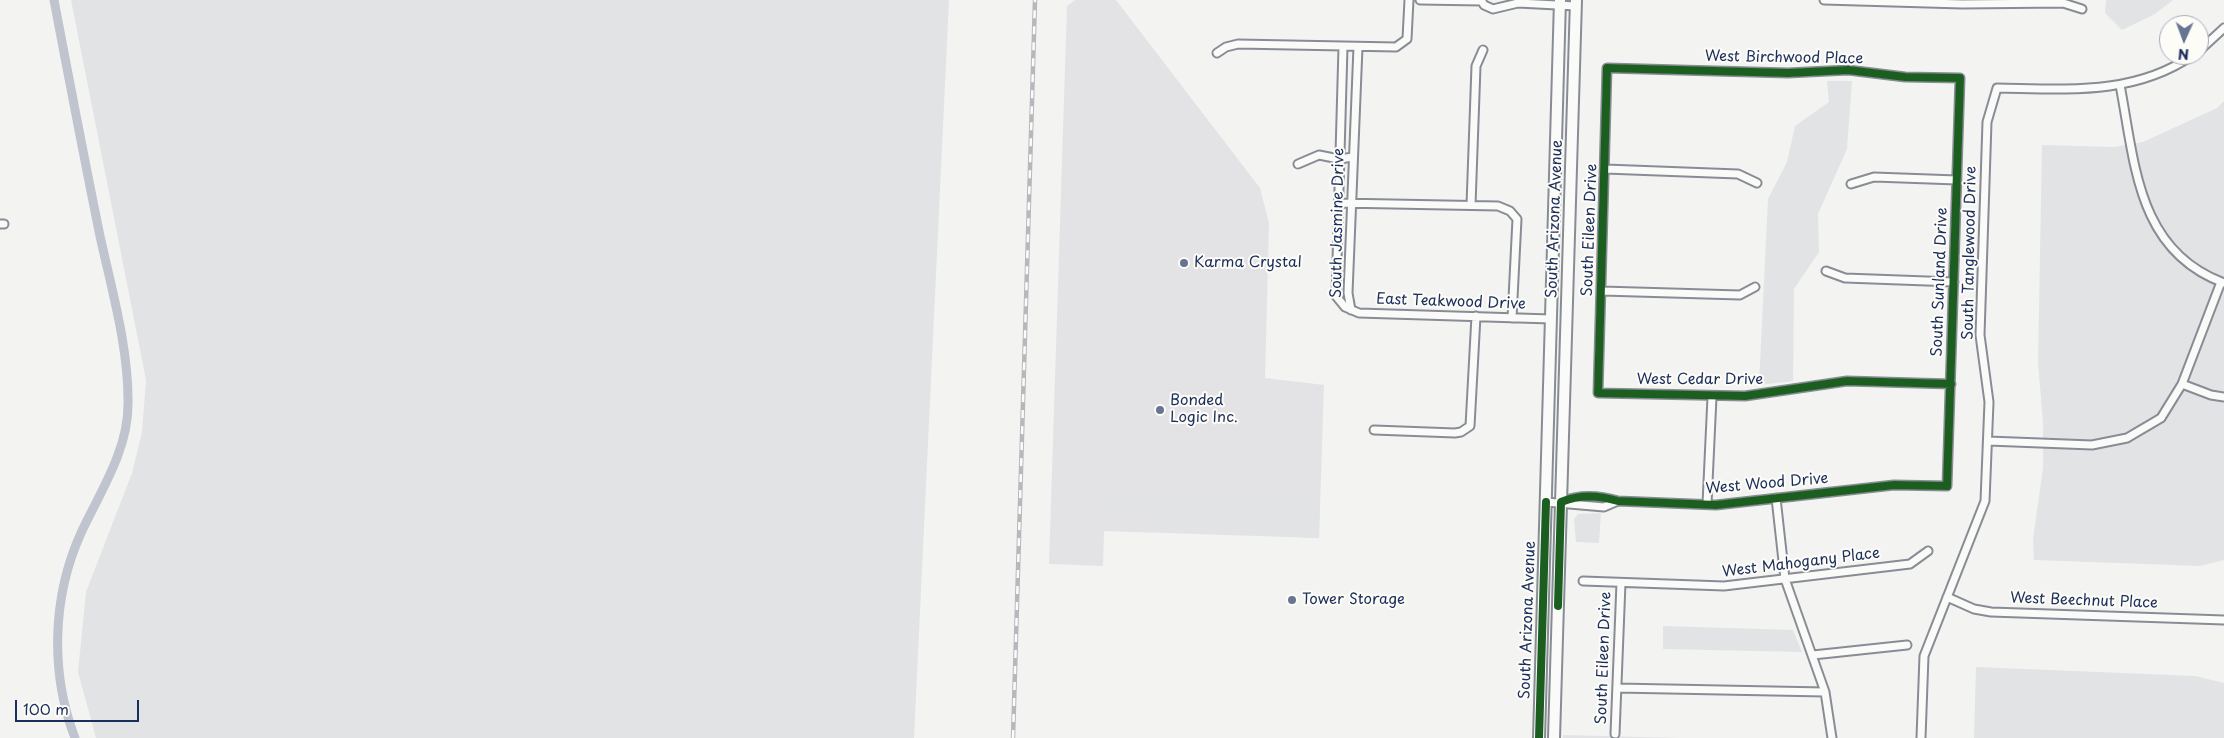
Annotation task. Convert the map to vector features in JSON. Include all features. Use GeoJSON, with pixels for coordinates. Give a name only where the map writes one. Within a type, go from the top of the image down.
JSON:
{"type":"FeatureCollection","features":[{"type":"Feature","properties":{"kind":"main road","name":"South Arizona Avenue"},"geometry":{"type":"LineString","coordinates":[[1539,738],[1560,3]]}},
{"type":"Feature","properties":{"kind":"main road","name":"South Arizona Avenue"},"geometry":{"type":"LineString","coordinates":[[1554,738],[1576,3]]}},
{"type":"Feature","properties":{"kind":"street"},"geometry":{"type":"LineString","coordinates":[[1217,53],[1226,47],[1238,44],[1387,48],[1402,44],[1408,34],[1409,0]]}},
{"type":"Feature","properties":{"kind":"street"},"geometry":{"type":"LineString","coordinates":[[1420,0],[1482,1],[1493,9],[1518,3],[1576,3]]}},
{"type":"Feature","properties":{"kind":"street"},"geometry":{"type":"LineString","coordinates":[[1824,0],[2063,3],[2082,9]]}},
{"type":"Feature","properties":{"kind":"street"},"geometry":{"type":"LineString","coordinates":[[2209,42],[2224,28]]}},
{"type":"Feature","properties":{"kind":"street","name":"South Jasmine Drive"},"geometry":{"type":"LineString","coordinates":[[1343,47],[1336,296],[1351,310]]}},
{"type":"Feature","properties":{"kind":"street","name":"South Jasmine Drive"},"geometry":{"type":"LineString","coordinates":[[1351,310],[1348,293],[1358,47]]}},
{"type":"Feature","properties":{"kind":"street"},"geometry":{"type":"LineString","coordinates":[[1471,205],[1476,66],[1483,50]]}},
{"type":"Feature","properties":{"kind":"street"},"geometry":{"type":"LineString","coordinates":[[1988,441],[2092,445],[2127,438],[2160,418],[2182,384],[2223,283],[2201,272],[2184,260],[2156,227],[2141,194],[2120,85],[2153,77],[2175,65]]}},
{"type":"Feature","properties":{"kind":"street","name":"West Birchwood Place"},"geometry":{"type":"LineString","coordinates":[[1607,68],[1788,73],[1848,70],[1905,77],[1960,78]]}},
{"type":"Feature","properties":{"kind":"street","name":"South Eileen Drive"},"geometry":{"type":"LineString","coordinates":[[1598,393],[1607,68]]}},
{"type":"Feature","properties":{"kind":"street","name":"South Sunland Drive"},"geometry":{"type":"LineString","coordinates":[[1947,486],[1960,78]]}},
{"type":"Feature","properties":{"kind":"street","name":"South Tanglewood Drive"},"geometry":{"type":"LineString","coordinates":[[1921,738],[1924,656],[1985,501],[1989,395],[1980,334],[1987,122],[1997,88],[2083,89],[2120,85]]}},
{"type":"Feature","properties":{"kind":"street"},"geometry":{"type":"LineString","coordinates":[[1298,164],[1319,155],[1339,159],[1353,157]]}},
{"type":"Feature","properties":{"kind":"street"},"geometry":{"type":"LineString","coordinates":[[1605,169],[1738,174],[1757,183]]}},
{"type":"Feature","properties":{"kind":"street"},"geometry":{"type":"LineString","coordinates":[[1851,184],[1874,177],[1957,180]]}},
{"type":"Feature","properties":{"kind":"street"},"geometry":{"type":"LineString","coordinates":[[1340,203],[1471,205],[1504,208],[1517,219],[1512,318]]}},
{"type":"Feature","properties":{"kind":"street"},"geometry":{"type":"LineString","coordinates":[[1826,271],[1845,278],[1954,282]]}},
{"type":"Feature","properties":{"kind":"street"},"geometry":{"type":"LineString","coordinates":[[1602,291],[1740,295],[1754,286]]}},
{"type":"Feature","properties":{"kind":"street","name":"East Teakwood Drive"},"geometry":{"type":"LineString","coordinates":[[1351,310],[1359,313],[1551,319]]}},
{"type":"Feature","properties":{"kind":"street"},"geometry":{"type":"LineString","coordinates":[[1374,430],[1455,433],[1466,430],[1472,421],[1476,316]]}},
{"type":"Feature","properties":{"kind":"street","name":"West Cedar Drive"},"geometry":{"type":"LineString","coordinates":[[1598,393],[1712,396],[1761,395],[1847,381],[1951,384]]}},
{"type":"Feature","properties":{"kind":"street"},"geometry":{"type":"LineString","coordinates":[[2182,384],[2211,395],[2224,397]]}},
{"type":"Feature","properties":{"kind":"street"},"geometry":{"type":"LineString","coordinates":[[1707,504],[1712,396]]}},
{"type":"Feature","properties":{"kind":"street","name":"West Wood Drive"},"geometry":{"type":"LineString","coordinates":[[1546,502],[1604,507],[1618,502],[1707,504],[1894,485],[1947,486]]}},
{"type":"Feature","properties":{"kind":"street"},"geometry":{"type":"LineString","coordinates":[[1776,498],[1785,579],[1813,655],[1824,692],[1832,738]]}},
{"type":"Feature","properties":{"kind":"street","name":"West Mahogany Place"},"geometry":{"type":"LineString","coordinates":[[1583,581],[1724,586],[1910,564],[1928,551]]}},
{"type":"Feature","properties":{"kind":"street","name":"South Eileen Drive"},"geometry":{"type":"LineString","coordinates":[[1615,734],[1621,583]]}},
{"type":"Feature","properties":{"kind":"street","name":"West Beechnut Place"},"geometry":{"type":"LineString","coordinates":[[1947,597],[1974,609],[1990,612],[2224,620]]}},
{"type":"Feature","properties":{"kind":"street"},"geometry":{"type":"LineString","coordinates":[[1813,655],[1907,645]]}},
{"type":"Feature","properties":{"kind":"street"},"geometry":{"type":"LineString","coordinates":[[1617,688],[1824,692]]}},
{"type":"Feature","properties":{"kind":"shaded area"},"geometry":{"type":"Polygon","coordinates":[[[71,0],[949,0],[914,738],[96,738],[78,672],[86,592],[132,473],[142,432],[146,380],[71,0]]]}},
{"type":"Feature","properties":{"kind":"shaded area"},"geometry":{"type":"Polygon","coordinates":[[[1075,0],[1116,0],[1260,188],[1269,223],[1265,378],[1324,385],[1319,538],[1104,531],[1103,566],[1049,564],[1067,6],[1075,0]]]}},
{"type":"Feature","properties":{"kind":"shaded area"},"geometry":{"type":"Polygon","coordinates":[[[2106,0],[2173,0],[2155,14],[2122,30],[2105,13],[2106,0]]]}},
{"type":"Feature","properties":{"kind":"shaded area"},"geometry":{"type":"Polygon","coordinates":[[[1827,81],[1852,81],[1847,149],[1818,214],[1819,252],[1794,289],[1793,381],[1759,385],[1768,199],[1787,162],[1795,126],[1829,102],[1827,81]]]}},
{"type":"Feature","properties":{"kind":"shaded area"},"geometry":{"type":"Polygon","coordinates":[[[2224,101],[2224,560],[2200,566],[2034,560],[2033,539],[2043,468],[2043,422],[2038,363],[2042,145],[2115,147],[2143,142],[2217,108],[2224,101]]]}},
{"type":"Feature","properties":{"kind":"shaded area"},"geometry":{"type":"Polygon","coordinates":[[[1117,496],[1320,502],[1319,538],[1160,531],[1160,509],[1140,508],[1140,512],[1132,511],[1126,517],[1106,516],[1117,496]]]}},
{"type":"Feature","properties":{"kind":"shaded area"},"geometry":{"type":"Polygon","coordinates":[[[1601,513],[1599,543],[1576,542],[1574,519],[1578,514],[1601,513]]]}},
{"type":"Feature","properties":{"kind":"shaded area"},"geometry":{"type":"Polygon","coordinates":[[[1663,626],[1793,630],[1802,652],[1663,649],[1663,626]]]}},
{"type":"Feature","properties":{"kind":"shaded area"},"geometry":{"type":"Polygon","coordinates":[[[1976,667],[2195,676],[2224,683],[2224,738],[1974,738],[1976,667]]]}},
{"type":"Feature","properties":{"kind":"shaded area"},"geometry":{"type":"Polygon","coordinates":[[[1563,735],[1680,738],[1563,738],[1563,735]]]}},
{"type":"Feature","properties":{"kind":"waterway"},"geometry":{"type":"LineString","coordinates":[[54,0],[94,207],[119,320],[128,384],[127,422],[123,439],[111,472],[71,558],[64,583],[60,609],[58,661],[61,688],[75,738]]}},
{"type":"Feature","properties":{"kind":"railway"},"geometry":{"type":"LineString","coordinates":[[1013,738],[1035,0]]}},
{"type":"Feature","properties":{"kind":"cycle path"},"geometry":{"type":"LineString","coordinates":[[1558,606],[1561,502],[1568,499],[1589,496],[1618,501],[1716,505],[1894,485],[1947,486],[1960,78],[1905,77],[1848,70],[1788,73],[1607,68],[1598,393],[1745,396],[1847,381],[1951,384]]}},
{"type":"Feature","properties":{"kind":"cycle path"},"geometry":{"type":"LineString","coordinates":[[1539,738],[1546,502]]}},
{"type":"Feature","properties":{"kind":"place","name":"Karma Crystal"},"geometry":{"type":"Point","coordinates":[1184,263]}},
{"type":"Feature","properties":{"kind":"place","name":"Bonded Logic Inc."},"geometry":{"type":"Point","coordinates":[1160,410]}},
{"type":"Feature","properties":{"kind":"place","name":"Tower Storage"},"geometry":{"type":"Point","coordinates":[1292,600]}}]}
